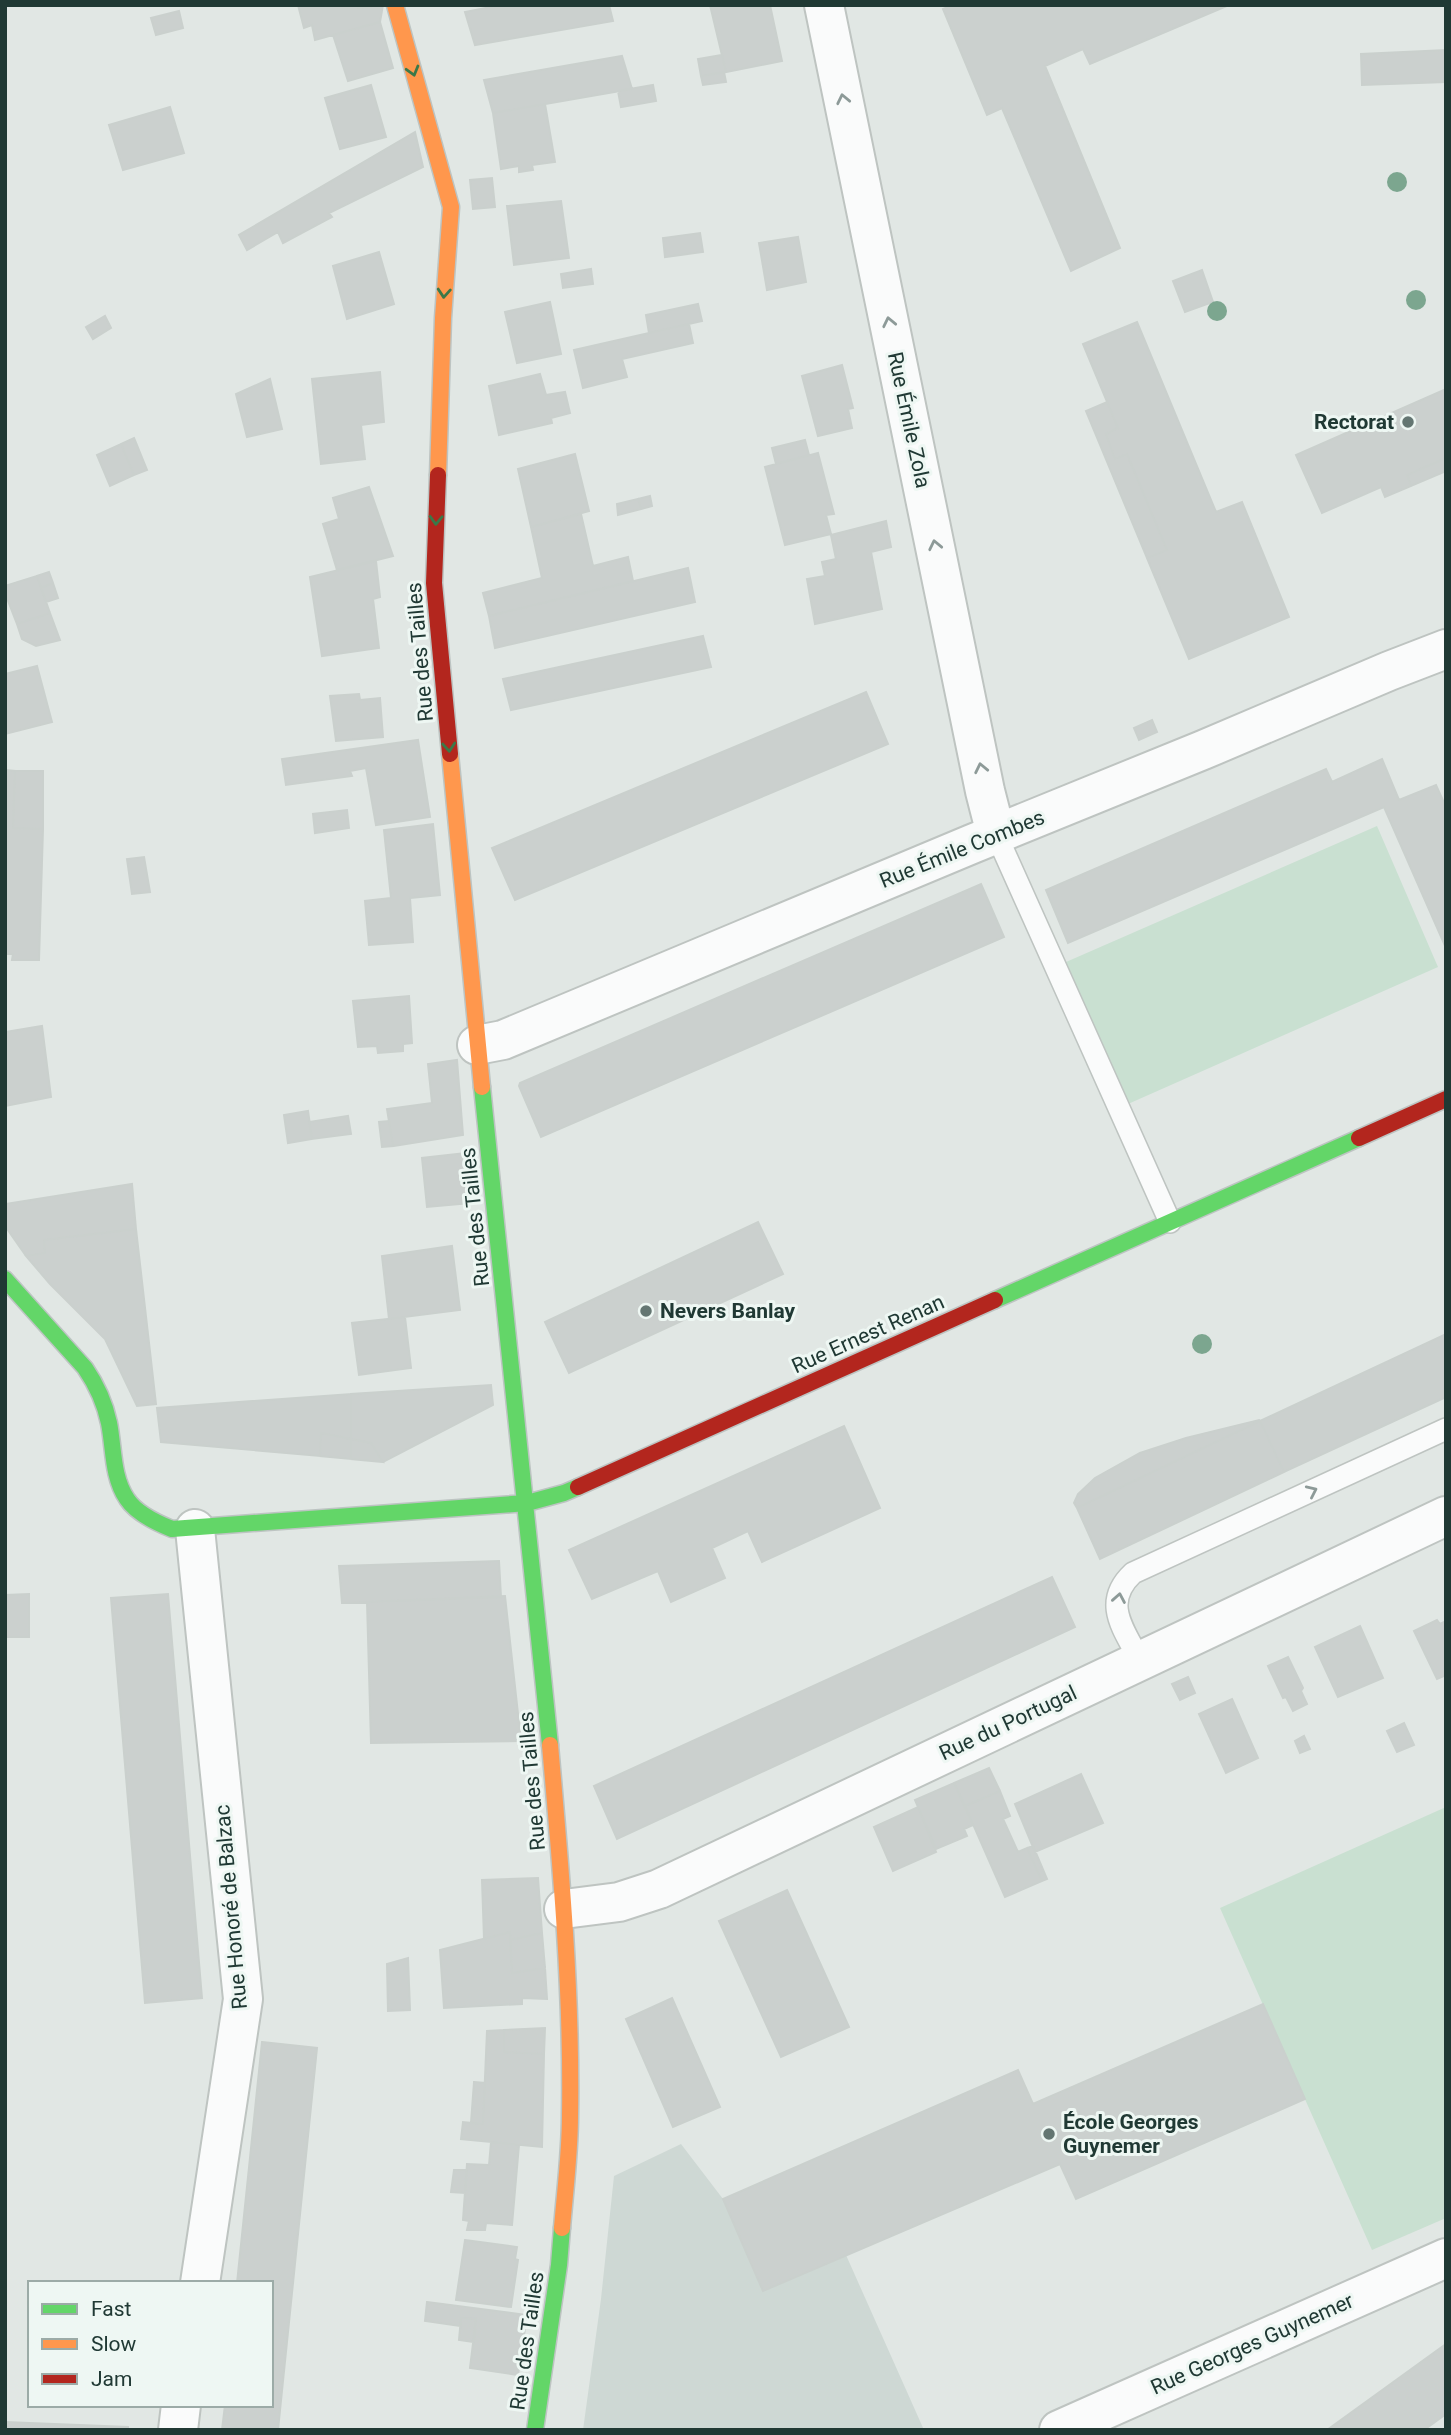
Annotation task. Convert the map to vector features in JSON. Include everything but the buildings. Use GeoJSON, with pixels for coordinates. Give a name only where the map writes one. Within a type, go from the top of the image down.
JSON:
{"type":"FeatureCollection","features":[{"type":"Feature","properties":{"kind":"street","name":"Rue des Tailles"},"geometry":{"type":"LineString","coordinates":[[395,5],[451,207],[443,318],[434,583],[477,1045],[545,1683],[564,1909],[570,2119],[559,2265],[535,2430]]}},
{"type":"Feature","properties":{"kind":"street","name":"Rue Émile Zola"},"geometry":{"type":"LineString","coordinates":[[824,5],[996,834]]}},
{"type":"Feature","properties":{"kind":"street","name":"Rue Émile Combes"},"geometry":{"type":"LineString","coordinates":[[477,1045],[503,1040],[1446,649]]}},
{"type":"Feature","properties":{"kind":"street","name":"Rue Ernest Renan"},"geometry":{"type":"LineString","coordinates":[[5,1279],[85,1368],[94,1383],[109,1420],[117,1472],[127,1500],[154,1522],[172,1530],[527,1503],[564,1493],[1446,1099]]}},
{"type":"Feature","properties":{"kind":"street","name":"Rue du Portugal"},"geometry":{"type":"LineString","coordinates":[[564,1909],[619,1902],[659,1889],[1446,1516]]}},
{"type":"Feature","properties":{"kind":"street","name":"Rue Honoré de Balzac"},"geometry":{"type":"LineString","coordinates":[[195,1529],[243,1999],[200,2281]]}},
{"type":"Feature","properties":{"kind":"street","name":"Rue Georges Guynemer"},"geometry":{"type":"LineString","coordinates":[[1059,2430],[1446,2258]]}},
{"type":"Feature","properties":{"kind":"street"},"geometry":{"type":"LineString","coordinates":[[177,2430],[181,2407]]}},
{"type":"Feature","properties":{"kind":"lane"},"geometry":{"type":"LineString","coordinates":[[996,834],[1170,1222]]}},
{"type":"Feature","properties":{"kind":"lane"},"geometry":{"type":"LineString","coordinates":[[1140,1661],[1117,1614],[1119,1590],[1133,1573],[1446,1429]]}},
{"type":"Feature","properties":{"kind":"shaded area"},"geometry":{"type":"Polygon","coordinates":[[[681,2144],[723,2199],[805,2163],[924,2430],[583,2430],[614,2176],[681,2144]]]}},
{"type":"Feature","properties":{"kind":"green space"},"geometry":{"type":"Polygon","coordinates":[[[1377,826],[1438,967],[1128,1104],[1066,962],[1377,826]]]}},
{"type":"Feature","properties":{"kind":"green space"},"geometry":{"type":"Polygon","coordinates":[[[1446,1807],[1446,2218],[1372,2250],[1220,1908],[1446,1807]]]}},
{"type":"Feature","properties":{"kind":"traffic: fast"},"geometry":{"type":"LineString","coordinates":[[482,1087],[550,1745]]}},
{"type":"Feature","properties":{"kind":"traffic: fast"},"geometry":{"type":"LineString","coordinates":[[995,1300],[1359,1138]]}},
{"type":"Feature","properties":{"kind":"traffic: fast"},"geometry":{"type":"LineString","coordinates":[[5,1279],[85,1368],[93,1381],[103,1401],[111,1433],[116,1472],[127,1499],[141,1513],[172,1529],[527,1503],[578,1487]]}},
{"type":"Feature","properties":{"kind":"traffic: fast"},"geometry":{"type":"LineString","coordinates":[[535,2430],[562,2228]]}},
{"type":"Feature","properties":{"kind":"traffic: slow"},"geometry":{"type":"LineString","coordinates":[[395,5],[451,207],[443,318],[438,475]]}},
{"type":"Feature","properties":{"kind":"traffic: slow"},"geometry":{"type":"LineString","coordinates":[[450,754],[482,1087]]}},
{"type":"Feature","properties":{"kind":"traffic: slow"},"geometry":{"type":"LineString","coordinates":[[550,1745],[562,1884],[569,2023],[570,2130],[562,2228]]}},
{"type":"Feature","properties":{"kind":"traffic: jam"},"geometry":{"type":"LineString","coordinates":[[438,475],[434,583],[450,754]]}},
{"type":"Feature","properties":{"kind":"traffic: jam"},"geometry":{"type":"LineString","coordinates":[[1359,1138],[1446,1099]]}},
{"type":"Feature","properties":{"kind":"traffic: jam"},"geometry":{"type":"LineString","coordinates":[[578,1487],[995,1300]]}},
{"type":"Feature","properties":{"kind":"place","name":"Rectorat"},"geometry":{"type":"Point","coordinates":[1408,422]}},
{"type":"Feature","properties":{"kind":"place","name":"Nevers Banlay"},"geometry":{"type":"Point","coordinates":[646,1311]}},
{"type":"Feature","properties":{"kind":"place","name":"École Georges Guynemer"},"geometry":{"type":"Point","coordinates":[1049,2134]}}]}
